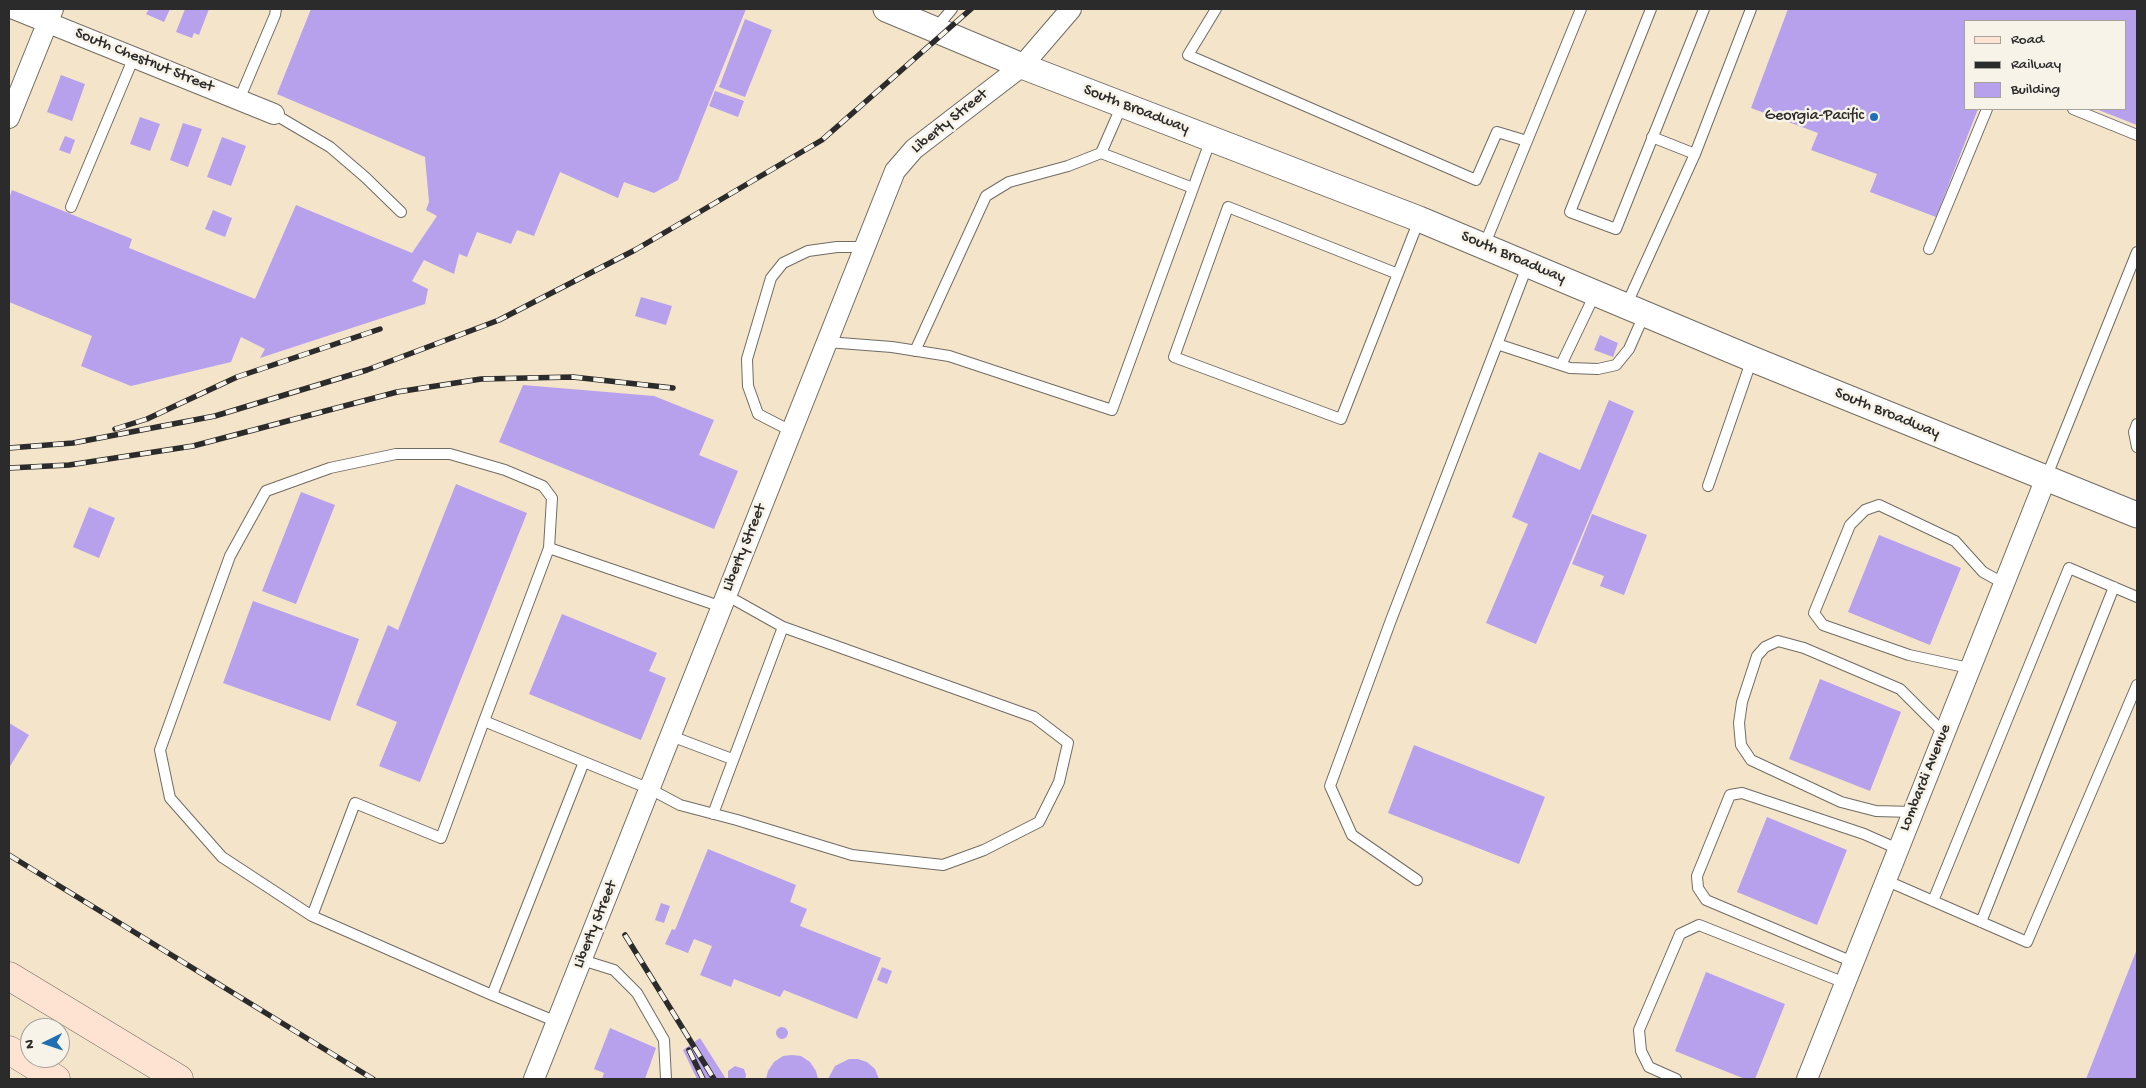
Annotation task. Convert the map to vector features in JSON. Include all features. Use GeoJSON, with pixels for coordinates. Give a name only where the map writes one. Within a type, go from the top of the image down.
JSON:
{"type":"FeatureCollection","features":[{"type":"Feature","properties":{"kind":"main road"},"geometry":{"type":"LineString","coordinates":[[9,976],[179,1079]]}},
{"type":"Feature","properties":{"kind":"main road"},"geometry":{"type":"LineString","coordinates":[[9,1050],[56,1079]]}},
{"type":"Feature","properties":{"kind":"street","name":"South Chestnut Street"},"geometry":{"type":"LineString","coordinates":[[14,9],[50,15],[134,57],[274,114]]}},
{"type":"Feature","properties":{"kind":"street","name":"South Broadway"},"geometry":{"type":"LineString","coordinates":[[886,9],[1022,66],[1419,219],[1752,359],[2137,515]]}},
{"type":"Feature","properties":{"kind":"street","name":"Liberty Street"},"geometry":{"type":"LineString","coordinates":[[534,1079],[895,171],[914,149],[1022,66],[1071,9]]}},
{"type":"Feature","properties":{"kind":"street"},"geometry":{"type":"LineString","coordinates":[[9,118],[50,15]]}},
{"type":"Feature","properties":{"kind":"street","name":"Lombardi Avenue"},"geometry":{"type":"LineString","coordinates":[[1807,1079],[2046,478]]}},
{"type":"Feature","properties":{"kind":"lane"},"geometry":{"type":"LineString","coordinates":[[239,100],[276,15],[276,9]]}},
{"type":"Feature","properties":{"kind":"lane"},"geometry":{"type":"LineString","coordinates":[[934,29],[952,9]]}},
{"type":"Feature","properties":{"kind":"lane"},"geometry":{"type":"LineString","coordinates":[[1216,9],[1188,54],[1476,180],[1497,132],[1527,141]]}},
{"type":"Feature","properties":{"kind":"lane"},"geometry":{"type":"LineString","coordinates":[[1484,246],[1581,9]]}},
{"type":"Feature","properties":{"kind":"lane"},"geometry":{"type":"LineString","coordinates":[[1651,9],[1570,212],[1616,228],[1704,9]]}},
{"type":"Feature","properties":{"kind":"lane"},"geometry":{"type":"LineString","coordinates":[[1497,344],[1570,368],[1598,369],[1616,365],[1628,349],[1635,310],[1751,9]]}},
{"type":"Feature","properties":{"kind":"lane"},"geometry":{"type":"LineString","coordinates":[[71,207],[134,57]]}},
{"type":"Feature","properties":{"kind":"lane"},"geometry":{"type":"LineString","coordinates":[[1101,153],[1123,104]]}},
{"type":"Feature","properties":{"kind":"lane"},"geometry":{"type":"LineString","coordinates":[[1929,249],[1987,110]]}},
{"type":"Feature","properties":{"kind":"lane"},"geometry":{"type":"LineString","coordinates":[[2076,110],[2137,134]]}},
{"type":"Feature","properties":{"kind":"lane"},"geometry":{"type":"LineString","coordinates":[[274,114],[330,147],[366,177],[401,212]]}},
{"type":"Feature","properties":{"kind":"lane"},"geometry":{"type":"LineString","coordinates":[[1652,137],[1695,154]]}},
{"type":"Feature","properties":{"kind":"lane"},"geometry":{"type":"LineString","coordinates":[[827,342],[914,350],[949,356],[1112,410],[1211,138]]}},
{"type":"Feature","properties":{"kind":"lane"},"geometry":{"type":"LineString","coordinates":[[914,350],[986,196],[1009,182],[1068,166],[1101,153],[1193,188]]}},
{"type":"Feature","properties":{"kind":"lane"},"geometry":{"type":"LineString","coordinates":[[1398,274],[1228,207],[1174,357],[1341,419],[1398,274],[1419,219]]}},
{"type":"Feature","properties":{"kind":"lane"},"geometry":{"type":"LineString","coordinates":[[791,431],[758,414],[748,386],[746,359],[772,278],[783,263],[808,250],[865,247]]}},
{"type":"Feature","properties":{"kind":"lane"},"geometry":{"type":"LineString","coordinates":[[2046,478],[2137,252]]}},
{"type":"Feature","properties":{"kind":"lane"},"geometry":{"type":"LineString","coordinates":[[1417,880],[1352,835],[1330,786],[1391,620],[1528,264]]}},
{"type":"Feature","properties":{"kind":"lane"},"geometry":{"type":"LineString","coordinates":[[1561,365],[1596,293]]}},
{"type":"Feature","properties":{"kind":"lane"},"geometry":{"type":"LineString","coordinates":[[1708,486],[1752,359]]}},
{"type":"Feature","properties":{"kind":"lane"},"geometry":{"type":"LineString","coordinates":[[2136,428],[2137,447]]}},
{"type":"Feature","properties":{"kind":"lane"},"geometry":{"type":"LineString","coordinates":[[312,916],[355,803],[441,838],[548,548],[552,498],[543,486],[505,470],[450,454],[396,454],[330,468],[266,491],[230,556],[160,750],[170,798],[222,857],[312,916],[557,1022]]}},
{"type":"Feature","properties":{"kind":"lane"},"geometry":{"type":"LineString","coordinates":[[1969,668],[1909,655],[1831,628],[1823,625],[1814,613],[1850,525],[1865,510],[1879,505],[1956,541],[1982,572],[2003,583]]}},
{"type":"Feature","properties":{"kind":"lane"},"geometry":{"type":"LineString","coordinates":[[484,721],[650,789],[680,806],[852,855],[942,865],[984,850],[1039,822],[1059,782],[1068,743],[1034,717],[782,627],[724,601],[548,548]]}},
{"type":"Feature","properties":{"kind":"lane"},"geometry":{"type":"LineString","coordinates":[[1934,901],[2068,568],[2137,597]]}},
{"type":"Feature","properties":{"kind":"lane"},"geometry":{"type":"LineString","coordinates":[[1981,922],[2114,587]]}},
{"type":"Feature","properties":{"kind":"lane"},"geometry":{"type":"LineString","coordinates":[[713,814],[782,627]]}},
{"type":"Feature","properties":{"kind":"lane"},"geometry":{"type":"LineString","coordinates":[[1912,812],[1876,811],[1840,802],[1751,760],[1741,745],[1739,723],[1742,702],[1757,656],[1765,647],[1778,641],[1804,648],[1900,689],[1944,733]]}},
{"type":"Feature","properties":{"kind":"lane"},"geometry":{"type":"LineString","coordinates":[[1886,880],[2026,942],[2137,685]]}},
{"type":"Feature","properties":{"kind":"lane"},"geometry":{"type":"LineString","coordinates":[[671,736],[732,759]]}},
{"type":"Feature","properties":{"kind":"lane"},"geometry":{"type":"LineString","coordinates":[[492,995],[584,762]]}},
{"type":"Feature","properties":{"kind":"lane"},"geometry":{"type":"LineString","coordinates":[[1853,962],[1706,900],[1698,888],[1697,876],[1730,794],[1742,793],[1864,834],[1898,849]]}},
{"type":"Feature","properties":{"kind":"lane"},"geometry":{"type":"LineString","coordinates":[[1676,1079],[1649,1066],[1641,1051],[1639,1030],[1680,934],[1699,925],[1845,983]]}},
{"type":"Feature","properties":{"kind":"lane"},"geometry":{"type":"LineString","coordinates":[[582,960],[614,970],[637,992],[664,1040],[666,1079]]}},
{"type":"Feature","properties":{"kind":"building"},"geometry":{"type":"Polygon","coordinates":[[[149,9],[170,9],[164,22],[146,14],[149,9]]]}},
{"type":"Feature","properties":{"kind":"building"},"geometry":{"type":"Polygon","coordinates":[[[185,9],[209,9],[199,35],[194,33],[192,38],[176,32],[185,9]]]}},
{"type":"Feature","properties":{"kind":"building"},"geometry":{"type":"Polygon","coordinates":[[[311,9],[746,9],[678,180],[654,193],[624,182],[618,198],[560,172],[534,236],[517,230],[511,244],[477,232],[467,257],[459,254],[454,274],[424,260],[412,281],[428,289],[425,304],[260,358],[265,349],[241,337],[231,362],[131,386],[81,366],[92,336],[9,302],[9,199],[12,190],[132,239],[129,248],[255,299],[296,205],[412,253],[437,216],[426,210],[429,202],[425,157],[277,94],[311,9]]]}},
{"type":"Feature","properties":{"kind":"building","name":"Georgia-Pacific"},"geometry":{"type":"Polygon","coordinates":[[[1788,9],[2137,9],[2137,125],[2099,110],[2126,110],[2126,20],[1964,20],[1964,110],[1978,110],[1936,217],[1870,192],[1877,174],[1811,150],[1818,133],[1751,108],[1788,9]]]}},
{"type":"Feature","properties":{"kind":"building"},"geometry":{"type":"Polygon","coordinates":[[[745,19],[772,30],[745,97],[719,87],[745,19]]]}},
{"type":"Feature","properties":{"kind":"building"},"geometry":{"type":"Polygon","coordinates":[[[61,75],[85,84],[72,121],[47,112],[61,75]]]}},
{"type":"Feature","properties":{"kind":"building"},"geometry":{"type":"Polygon","coordinates":[[[715,91],[744,101],[738,117],[709,106],[715,91]]]}},
{"type":"Feature","properties":{"kind":"building"},"geometry":{"type":"Polygon","coordinates":[[[140,117],[160,124],[150,151],[130,144],[140,117]]]}},
{"type":"Feature","properties":{"kind":"building"},"geometry":{"type":"Polygon","coordinates":[[[183,123],[202,129],[188,167],[170,160],[183,123]]]}},
{"type":"Feature","properties":{"kind":"building"},"geometry":{"type":"Polygon","coordinates":[[[65,136],[75,140],[70,154],[59,150],[65,136]]]}},
{"type":"Feature","properties":{"kind":"building"},"geometry":{"type":"Polygon","coordinates":[[[222,137],[246,146],[231,186],[207,177],[222,137]]]}},
{"type":"Feature","properties":{"kind":"building"},"geometry":{"type":"Polygon","coordinates":[[[213,210],[232,218],[225,237],[205,229],[213,210]]]}},
{"type":"Feature","properties":{"kind":"building"},"geometry":{"type":"Polygon","coordinates":[[[641,297],[672,306],[666,325],[635,316],[641,297]]]}},
{"type":"Feature","properties":{"kind":"building"},"geometry":{"type":"Polygon","coordinates":[[[1600,335],[1618,343],[1613,357],[1594,350],[1600,335]]]}},
{"type":"Feature","properties":{"kind":"building"},"geometry":{"type":"Polygon","coordinates":[[[523,385],[654,396],[714,420],[699,455],[738,471],[714,529],[499,442],[523,385]]]}},
{"type":"Feature","properties":{"kind":"building"},"geometry":{"type":"Polygon","coordinates":[[[1609,400],[1634,411],[1536,644],[1486,623],[1528,524],[1512,517],[1539,452],[1580,470],[1609,400]]]}},
{"type":"Feature","properties":{"kind":"building"},"geometry":{"type":"Polygon","coordinates":[[[456,484],[527,513],[420,782],[379,766],[397,722],[356,705],[388,625],[398,630],[456,484]]]}},
{"type":"Feature","properties":{"kind":"building"},"geometry":{"type":"Polygon","coordinates":[[[301,492],[335,505],[296,604],[262,591],[301,492]]]}},
{"type":"Feature","properties":{"kind":"building"},"geometry":{"type":"Polygon","coordinates":[[[89,507],[115,518],[99,558],[73,547],[89,507]]]}},
{"type":"Feature","properties":{"kind":"building"},"geometry":{"type":"Polygon","coordinates":[[[1592,514],[1647,535],[1624,595],[1600,586],[1604,576],[1572,564],[1592,514]]]}},
{"type":"Feature","properties":{"kind":"building"},"geometry":{"type":"Polygon","coordinates":[[[1879,535],[1961,568],[1930,645],[1848,612],[1879,535]]]}},
{"type":"Feature","properties":{"kind":"building"},"geometry":{"type":"Polygon","coordinates":[[[253,601],[359,639],[330,721],[223,683],[253,601]]]}},
{"type":"Feature","properties":{"kind":"building"},"geometry":{"type":"Polygon","coordinates":[[[562,614],[657,653],[649,671],[666,678],[641,740],[529,694],[562,614]]]}},
{"type":"Feature","properties":{"kind":"building"},"geometry":{"type":"Polygon","coordinates":[[[1820,679],[1901,712],[1870,791],[1789,759],[1820,679]]]}},
{"type":"Feature","properties":{"kind":"building"},"geometry":{"type":"Polygon","coordinates":[[[9,723],[29,735],[9,768],[9,723]]]}},
{"type":"Feature","properties":{"kind":"building"},"geometry":{"type":"Polygon","coordinates":[[[1414,745],[1545,797],[1519,864],[1388,813],[1414,745]]]}},
{"type":"Feature","properties":{"kind":"building"},"geometry":{"type":"Polygon","coordinates":[[[1767,817],[1847,850],[1817,925],[1737,892],[1767,817]]]}},
{"type":"Feature","properties":{"kind":"building"},"geometry":{"type":"Polygon","coordinates":[[[708,849],[796,885],[790,902],[807,909],[800,926],[881,958],[857,1019],[784,990],[780,997],[734,979],[731,987],[700,975],[712,946],[694,939],[688,953],[665,944],[672,929],[675,930],[708,849]]]}},
{"type":"Feature","properties":{"kind":"building"},"geometry":{"type":"Polygon","coordinates":[[[661,903],[670,906],[664,923],[655,920],[661,903]]]}},
{"type":"Feature","properties":{"kind":"building"},"geometry":{"type":"Polygon","coordinates":[[[2137,949],[2137,1079],[2086,1079],[2137,949]]]}},
{"type":"Feature","properties":{"kind":"building"},"geometry":{"type":"Polygon","coordinates":[[[882,967],[892,971],[887,984],[877,980],[882,967]]]}},
{"type":"Feature","properties":{"kind":"building"},"geometry":{"type":"Polygon","coordinates":[[[1706,972],[1785,1004],[1755,1079],[1745,1079],[1675,1051],[1706,972]]]}},
{"type":"Feature","properties":{"kind":"building"},"geometry":{"type":"Polygon","coordinates":[[[784,1027],[787,1028],[787,1038],[780,1039],[777,1038],[776,1031],[777,1028],[784,1027]]]}},
{"type":"Feature","properties":{"kind":"building"},"geometry":{"type":"Polygon","coordinates":[[[610,1028],[656,1048],[645,1079],[602,1079],[604,1073],[594,1069],[610,1028]]]}},
{"type":"Feature","properties":{"kind":"building"},"geometry":{"type":"Polygon","coordinates":[[[700,1038],[726,1079],[697,1079],[683,1050],[700,1038]]]}},
{"type":"Feature","properties":{"kind":"building"},"geometry":{"type":"Polygon","coordinates":[[[783,1056],[801,1056],[810,1062],[816,1071],[818,1079],[766,1079],[768,1071],[774,1062],[783,1056]]]}},
{"type":"Feature","properties":{"kind":"building"},"geometry":{"type":"Polygon","coordinates":[[[849,1059],[867,1062],[875,1069],[879,1079],[828,1079],[835,1066],[849,1059]]]}},
{"type":"Feature","properties":{"kind":"building"},"geometry":{"type":"Polygon","coordinates":[[[735,1066],[744,1069],[745,1079],[728,1079],[728,1071],[735,1066]]]}},
{"type":"Feature","properties":{"kind":"railway"},"geometry":{"type":"LineString","coordinates":[[9,448],[73,443],[215,416],[367,370],[499,320],[635,250],[822,140],[971,9]]}},
{"type":"Feature","properties":{"kind":"railway"},"geometry":{"type":"LineString","coordinates":[[115,429],[147,419],[237,377],[380,329]]}},
{"type":"Feature","properties":{"kind":"railway"},"geometry":{"type":"LineString","coordinates":[[9,468],[69,465],[193,446],[397,392],[481,379],[573,377],[673,388]]}},
{"type":"Feature","properties":{"kind":"railway"},"geometry":{"type":"LineString","coordinates":[[9,855],[373,1079]]}},
{"type":"Feature","properties":{"kind":"railway"},"geometry":{"type":"LineString","coordinates":[[625,935],[714,1079]]}},
{"type":"Feature","properties":{"kind":"railway"},"geometry":{"type":"LineString","coordinates":[[689,1050],[703,1079]]}},
{"type":"Feature","properties":{"kind":"place","name":"Georgia-Pacific"},"geometry":{"type":"Point","coordinates":[1874,117]}}]}
